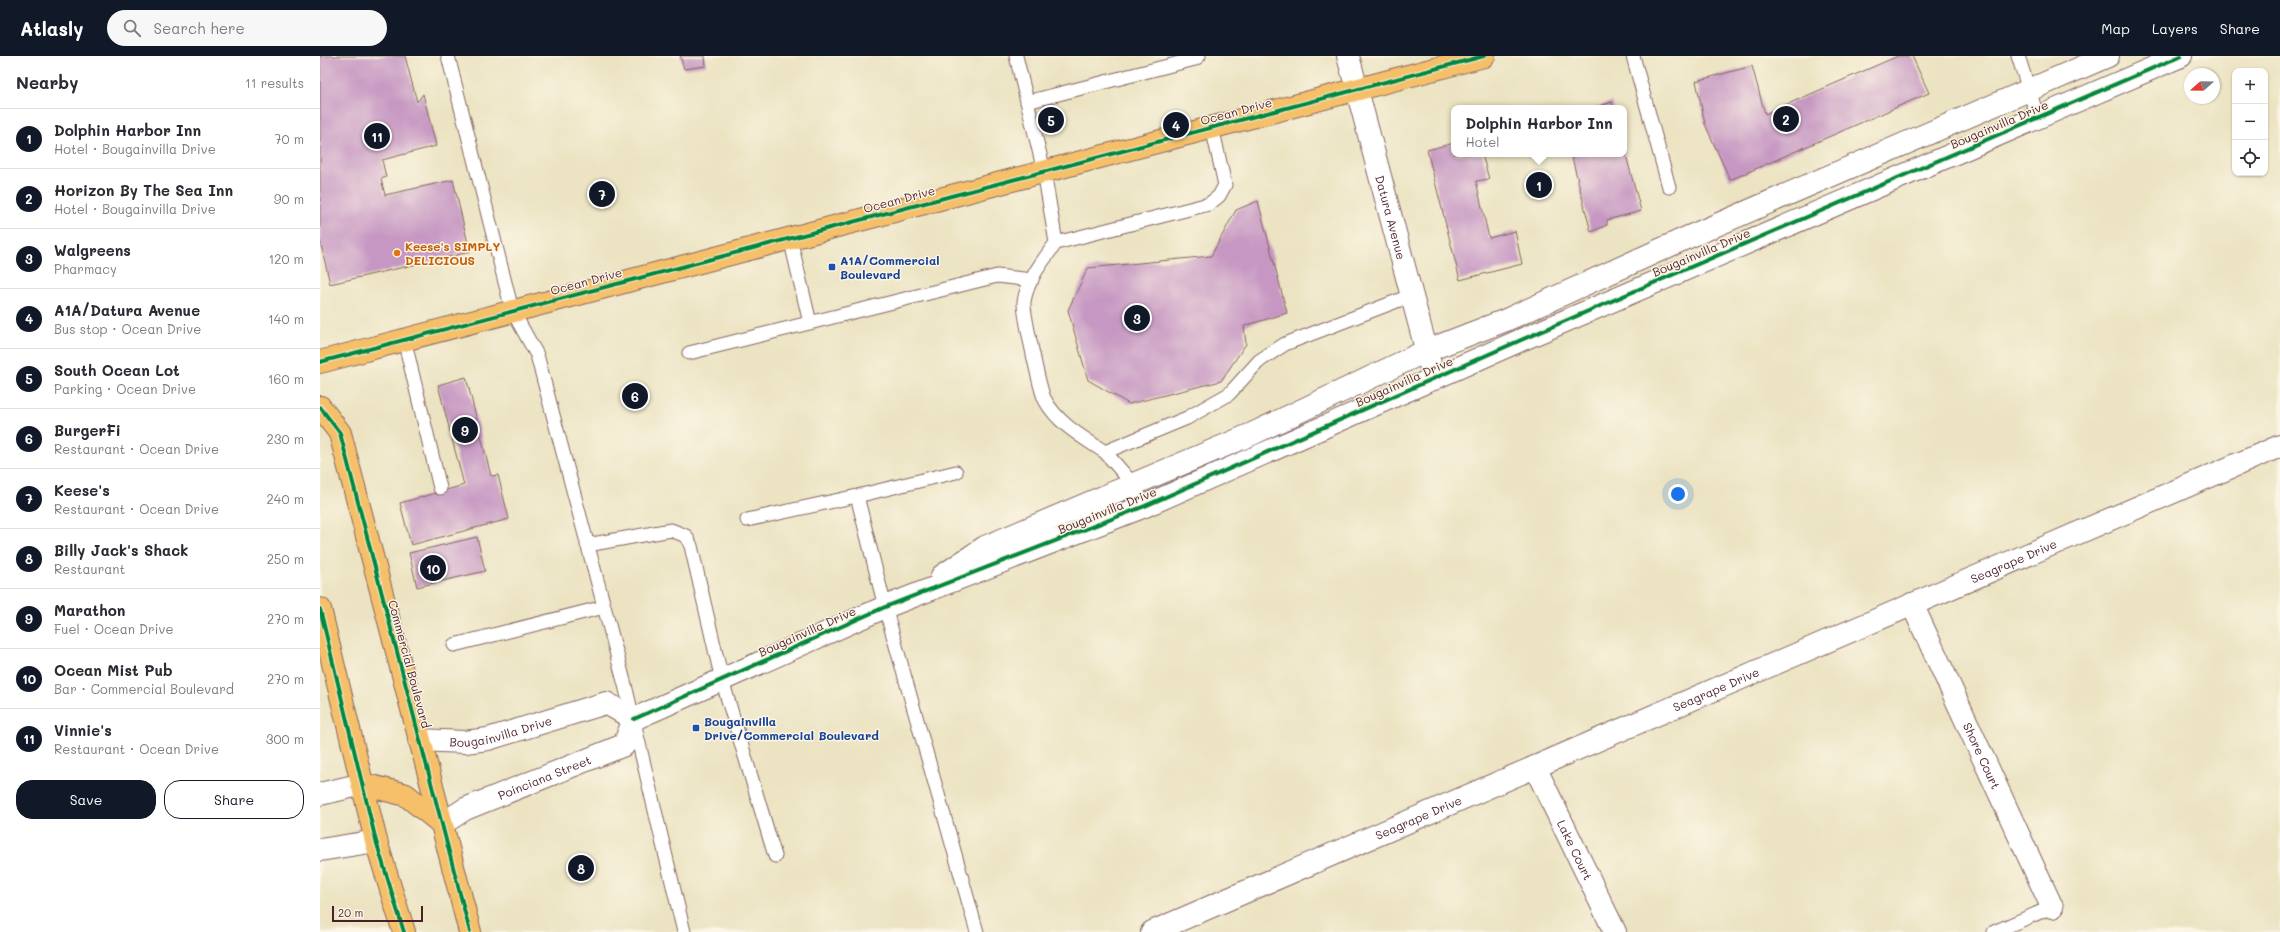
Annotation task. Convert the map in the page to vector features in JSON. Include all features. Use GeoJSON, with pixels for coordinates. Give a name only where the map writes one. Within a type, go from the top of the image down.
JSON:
{"type":"FeatureCollection","features":[{"type":"Feature","properties":{"kind":"main road","name":"Ocean Drive"},"geometry":{"type":"LineString","coordinates":[[320,362],[512,310],[1484,56]]}},
{"type":"Feature","properties":{"kind":"main road","name":"Commercial Boulevard"},"geometry":{"type":"LineString","coordinates":[[320,407],[340,433],[470,932]]}},
{"type":"Feature","properties":{"kind":"main road"},"geometry":{"type":"LineString","coordinates":[[320,609],[376,841],[404,932]]}},
{"type":"Feature","properties":{"kind":"main road"},"geometry":{"type":"LineString","coordinates":[[363,784],[406,795],[442,824]]}},
{"type":"Feature","properties":{"kind":"street","name":"Datura Avenue"},"geometry":{"type":"LineString","coordinates":[[1348,56],[1410,296],[1434,379]]}},
{"type":"Feature","properties":{"kind":"street","name":"Bougainvilla Drive"},"geometry":{"type":"LineString","coordinates":[[909,598],[985,547],[1252,434],[1426,352],[1506,320],[1684,238],[2108,56]]}},
{"type":"Feature","properties":{"kind":"street","name":"Bougainvilla Drive"},"geometry":{"type":"LineString","coordinates":[[419,740],[465,742],[488,739],[606,703],[634,719],[885,607],[1145,506],[1434,379],[2181,56]]}},
{"type":"Feature","properties":{"kind":"street","name":"Seagrape Drive"},"geometry":{"type":"LineString","coordinates":[[1165,929],[1535,767],[2280,446]]}},
{"type":"Feature","properties":{"kind":"street","name":"Shore Court"},"geometry":{"type":"LineString","coordinates":[[1912,604],[2052,907]]}},
{"type":"Feature","properties":{"kind":"street","name":"Poinciana Street"},"geometry":{"type":"LineString","coordinates":[[442,824],[465,809],[624,745],[634,719]]}},
{"type":"Feature","properties":{"kind":"street","name":"Lake Court"},"geometry":{"type":"LineString","coordinates":[[1535,767],[1615,932]]}},
{"type":"Feature","properties":{"kind":"street"},"geometry":{"type":"LineString","coordinates":[[320,794],[363,784]]}},
{"type":"Feature","properties":{"kind":"street"},"geometry":{"type":"LineString","coordinates":[[320,850],[376,841]]}},
{"type":"Feature","properties":{"kind":"lane"},"geometry":{"type":"LineString","coordinates":[[448,56],[512,310],[537,355],[634,719],[684,932]]}},
{"type":"Feature","properties":{"kind":"lane"},"geometry":{"type":"LineString","coordinates":[[1016,56],[1044,171],[1056,243],[1032,280],[1024,302],[1038,375],[1045,400],[1068,427],[1105,452],[1133,484],[1145,506]]}},
{"type":"Feature","properties":{"kind":"lane"},"geometry":{"type":"LineString","coordinates":[[1027,102],[1195,59],[1200,56]]}},
{"type":"Feature","properties":{"kind":"lane"},"geometry":{"type":"LineString","coordinates":[[1632,56],[1669,187]]}},
{"type":"Feature","properties":{"kind":"lane"},"geometry":{"type":"LineString","coordinates":[[2018,56],[2038,118]]}},
{"type":"Feature","properties":{"kind":"lane"},"geometry":{"type":"LineString","coordinates":[[1056,243],[1209,204],[1219,196],[1225,185],[1212,127]]}},
{"type":"Feature","properties":{"kind":"lane"},"geometry":{"type":"LineString","coordinates":[[790,238],[810,323]]}},
{"type":"Feature","properties":{"kind":"lane"},"geometry":{"type":"LineString","coordinates":[[690,353],[997,276],[1032,280]]}},
{"type":"Feature","properties":{"kind":"lane"},"geometry":{"type":"LineString","coordinates":[[1105,452],[1187,418],[1229,394],[1259,361],[1285,344],[1410,296]]}},
{"type":"Feature","properties":{"kind":"lane"},"geometry":{"type":"LineString","coordinates":[[404,339],[440,488]]}},
{"type":"Feature","properties":{"kind":"lane"},"geometry":{"type":"LineString","coordinates":[[747,520],[857,496],[956,472]]}},
{"type":"Feature","properties":{"kind":"lane"},"geometry":{"type":"LineString","coordinates":[[857,496],[885,607],[977,932]]}},
{"type":"Feature","properties":{"kind":"lane"},"geometry":{"type":"LineString","coordinates":[[587,544],[671,530],[686,536],[691,546],[722,680],[776,856]]}},
{"type":"Feature","properties":{"kind":"lane"},"geometry":{"type":"LineString","coordinates":[[454,644],[604,607]]}},
{"type":"Feature","properties":{"kind":"lane"},"geometry":{"type":"LineString","coordinates":[[1994,932],[2052,907]]}},
{"type":"Feature","properties":{"kind":"building"},"geometry":{"type":"Polygon","coordinates":[[[320,56],[405,56],[417,102],[423,94],[436,146],[382,160],[386,177],[381,179],[385,195],[453,180],[470,252],[330,284],[320,240],[320,56]]]}},
{"type":"Feature","properties":{"kind":"building"},"geometry":{"type":"Polygon","coordinates":[[[680,56],[705,56],[706,66],[684,69],[680,56]]]}},
{"type":"Feature","properties":{"kind":"building"},"geometry":{"type":"Polygon","coordinates":[[[1898,56],[1912,56],[1929,93],[1730,180],[1705,124],[1696,81],[1752,66],[1765,114],[1898,56]]]}},
{"type":"Feature","properties":{"kind":"building"},"geometry":{"type":"Polygon","coordinates":[[[1612,102],[1613,105],[1602,105],[1612,102]]]}},
{"type":"Feature","properties":{"kind":"building"},"geometry":{"type":"Polygon","coordinates":[[[1451,144],[1451,157],[1483,157],[1489,179],[1476,181],[1489,238],[1515,231],[1522,264],[1460,280],[1427,150],[1451,144]]]}},
{"type":"Feature","properties":{"kind":"building"},"geometry":{"type":"Polygon","coordinates":[[[1572,157],[1626,157],[1641,211],[1607,220],[1607,225],[1591,232],[1572,157]]]}},
{"type":"Feature","properties":{"kind":"building"},"geometry":{"type":"Polygon","coordinates":[[[1258,201],[1287,313],[1244,326],[1246,344],[1221,381],[1129,404],[1088,380],[1068,310],[1088,268],[1211,256],[1236,210],[1258,201]]]}},
{"type":"Feature","properties":{"kind":"building"},"geometry":{"type":"Polygon","coordinates":[[[466,377],[491,476],[498,475],[509,519],[411,545],[400,503],[464,485],[438,385],[466,377]]]}},
{"type":"Feature","properties":{"kind":"building"},"geometry":{"type":"Polygon","coordinates":[[[477,537],[485,571],[417,587],[409,553],[477,537]]]}},
{"type":"Feature","properties":{"kind":"cycle path"},"geometry":{"type":"LineString","coordinates":[[320,362],[1484,56]]}},
{"type":"Feature","properties":{"kind":"cycle path"},"geometry":{"type":"LineString","coordinates":[[634,719],[885,607],[1145,506],[1521,340],[2181,56]]}},
{"type":"Feature","properties":{"kind":"cycle path"},"geometry":{"type":"LineString","coordinates":[[320,407],[340,433],[470,932]]}},
{"type":"Feature","properties":{"kind":"cycle path"},"geometry":{"type":"LineString","coordinates":[[320,609],[376,841],[404,932]]}},
{"type":"Feature","properties":{"kind":"place","name":"Horizon By The Sea Inn"},"geometry":{"type":"Point","coordinates":[1786,119]}},
{"type":"Feature","properties":{"kind":"place","name":"South Ocean Lot"},"geometry":{"type":"Point","coordinates":[1051,120]}},
{"type":"Feature","properties":{"kind":"place","name":"A1A/Datura Avenue"},"geometry":{"type":"Point","coordinates":[1176,125]}},
{"type":"Feature","properties":{"kind":"place","name":"Vinnie's"},"geometry":{"type":"Point","coordinates":[377,136]}},
{"type":"Feature","properties":{"kind":"place","name":"Dolphin Harbor Inn"},"geometry":{"type":"Point","coordinates":[1539,185]}},
{"type":"Feature","properties":{"kind":"place","name":"Keese's"},"geometry":{"type":"Point","coordinates":[602,194]}},
{"type":"Feature","properties":{"kind":"place","name":"Keese's SIMPLY DELICIOUS"},"geometry":{"type":"Point","coordinates":[397,253]}},
{"type":"Feature","properties":{"kind":"place","name":"A1A/Commercial Boulevard"},"geometry":{"type":"Point","coordinates":[832,267]}},
{"type":"Feature","properties":{"kind":"place","name":"Walgreens"},"geometry":{"type":"Point","coordinates":[1137,318]}},
{"type":"Feature","properties":{"kind":"place","name":"BurgerFi"},"geometry":{"type":"Point","coordinates":[635,396]}},
{"type":"Feature","properties":{"kind":"place","name":"Marathon"},"geometry":{"type":"Point","coordinates":[465,430]}},
{"type":"Feature","properties":{"kind":"place","name":"Ocean Mist Pub"},"geometry":{"type":"Point","coordinates":[433,568]}},
{"type":"Feature","properties":{"kind":"place","name":"Bougainvilla Drive/Commercial Boulevard"},"geometry":{"type":"Point","coordinates":[696,728]}},
{"type":"Feature","properties":{"kind":"place","name":"Billy Jack's Shack"},"geometry":{"type":"Point","coordinates":[581,868]}}]}
